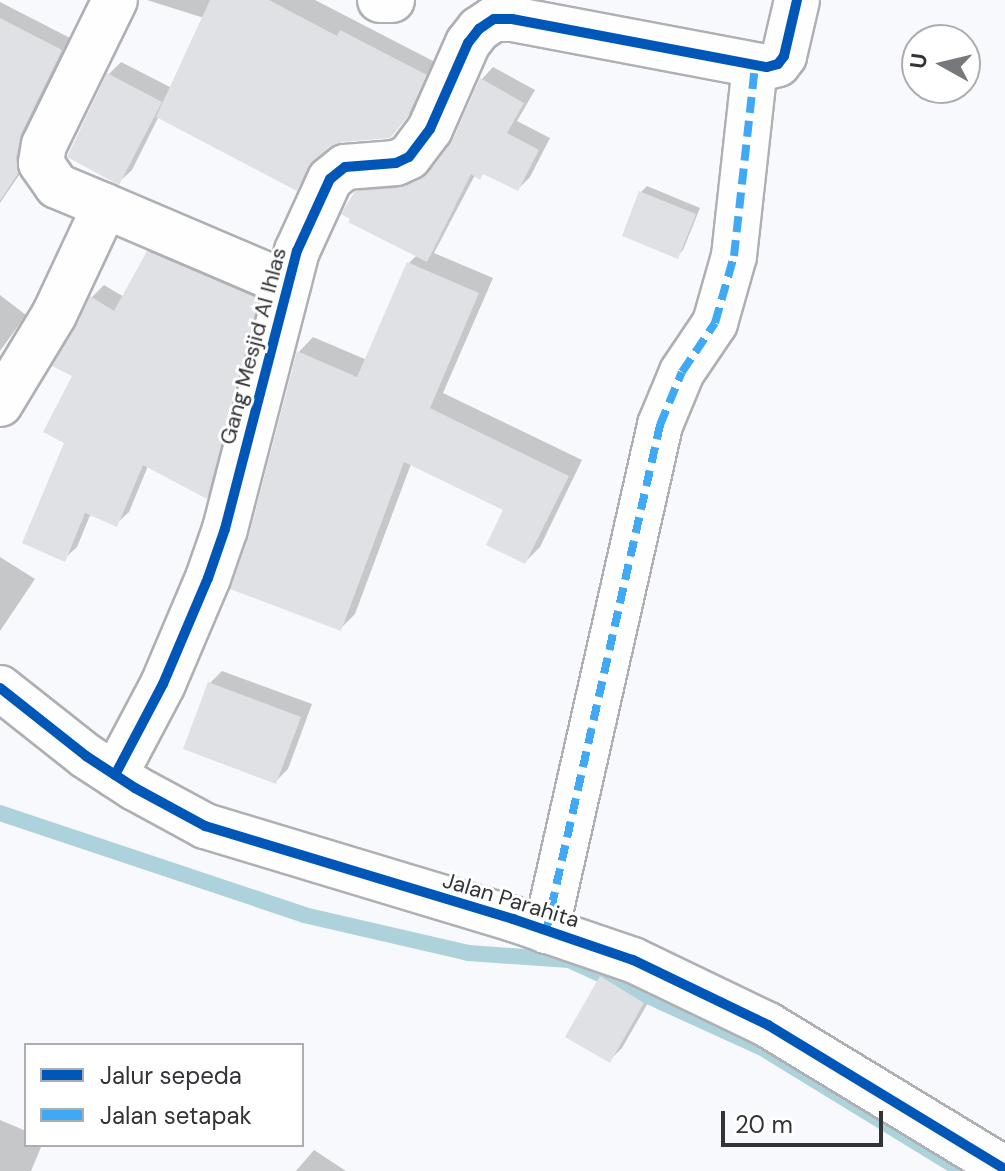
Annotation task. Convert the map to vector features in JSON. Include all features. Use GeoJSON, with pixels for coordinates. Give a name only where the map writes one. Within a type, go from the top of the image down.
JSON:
{"type":"FeatureCollection","features":[{"type":"Feature","properties":{"kind":"street"},"geometry":{"type":"LineString","coordinates":[[115,0],[44,145],[41,163],[57,186],[288,284]]}},
{"type":"Feature","properties":{"kind":"street"},"geometry":{"type":"LineString","coordinates":[[380,0],[392,0]]}},
{"type":"Feature","properties":{"kind":"street"},"geometry":{"type":"LineString","coordinates":[[546,931],[660,425],[682,372],[715,323],[734,256],[755,67],[778,64],[784,56],[797,0]]}},
{"type":"Feature","properties":{"kind":"street","name":"Gang Mesjid Al Ihlas"},"geometry":{"type":"LineString","coordinates":[[115,775],[163,684],[208,578],[225,529],[297,251],[330,179],[345,167],[396,163],[409,157],[430,129],[468,43],[501,9],[755,67]]}},
{"type":"Feature","properties":{"kind":"street"},"geometry":{"type":"LineString","coordinates":[[0,404],[54,315],[105,206]]}},
{"type":"Feature","properties":{"kind":"street","name":"Jalan Parahita"},"geometry":{"type":"LineString","coordinates":[[0,688],[115,775],[205,826],[633,960],[740,1011],[855,1076],[1005,1169]]}},
{"type":"Feature","properties":{"kind":"building"},"geometry":{"type":"Polygon","coordinates":[[[210,0],[269,0],[337,36],[340,30],[427,75],[408,116],[390,138],[343,142],[329,147],[308,168],[297,191],[156,117],[210,0]]]}},
{"type":"Feature","properties":{"kind":"building"},"geometry":{"type":"Polygon","coordinates":[[[0,18],[62,50],[21,134],[16,159],[19,172],[0,201],[0,18]]]}},
{"type":"Feature","properties":{"kind":"building"},"geometry":{"type":"Polygon","coordinates":[[[107,73],[162,102],[119,185],[67,157],[107,73]]]}},
{"type":"Feature","properties":{"kind":"building"},"geometry":{"type":"Polygon","coordinates":[[[480,78],[524,103],[507,133],[539,150],[518,191],[483,174],[480,180],[471,174],[427,262],[348,222],[350,219],[341,214],[355,191],[398,188],[429,172],[453,139],[480,78]]]}},
{"type":"Feature","properties":{"kind":"building"},"geometry":{"type":"Polygon","coordinates":[[[639,191],[696,214],[678,259],[622,236],[639,191]]]}},
{"type":"Feature","properties":{"kind":"building"},"geometry":{"type":"Polygon","coordinates":[[[147,251],[259,299],[207,499],[143,465],[117,527],[85,513],[65,562],[22,543],[64,443],[43,432],[72,376],[52,366],[90,296],[114,311],[147,251]]]}},
{"type":"Feature","properties":{"kind":"building"},"geometry":{"type":"Polygon","coordinates":[[[407,262],[479,293],[430,408],[569,476],[525,564],[486,545],[503,510],[404,462],[341,631],[230,589],[249,535],[297,351],[357,377],[407,262]]]}},
{"type":"Feature","properties":{"kind":"building"},"geometry":{"type":"Polygon","coordinates":[[[208,682],[301,717],[276,784],[183,749],[208,682]]]}},
{"type":"Feature","properties":{"kind":"building"},"geometry":{"type":"Polygon","coordinates":[[[600,976],[644,1003],[610,1063],[565,1037],[600,976]]]}},
{"type":"Feature","properties":{"kind":"waterway"},"geometry":{"type":"LineString","coordinates":[[0,813],[304,915],[468,953],[569,960],[764,1049],[963,1171]]}},
{"type":"Feature","properties":{"kind":"marked path"},"geometry":{"type":"LineString","coordinates":[[546,931],[660,425],[682,372],[715,323],[734,256],[755,67]]}},
{"type":"Feature","properties":{"kind":"cycle path"},"geometry":{"type":"LineString","coordinates":[[115,775],[163,684],[208,578],[225,529],[297,251],[330,179],[345,167],[396,163],[409,157],[430,129],[468,43],[479,29],[494,19],[512,19],[767,67],[778,64],[784,56],[797,0]]}},
{"type":"Feature","properties":{"kind":"cycle path"},"geometry":{"type":"LineString","coordinates":[[0,688],[86,756],[135,788],[205,826],[513,919],[633,960],[768,1025],[1005,1169]]}}]}
